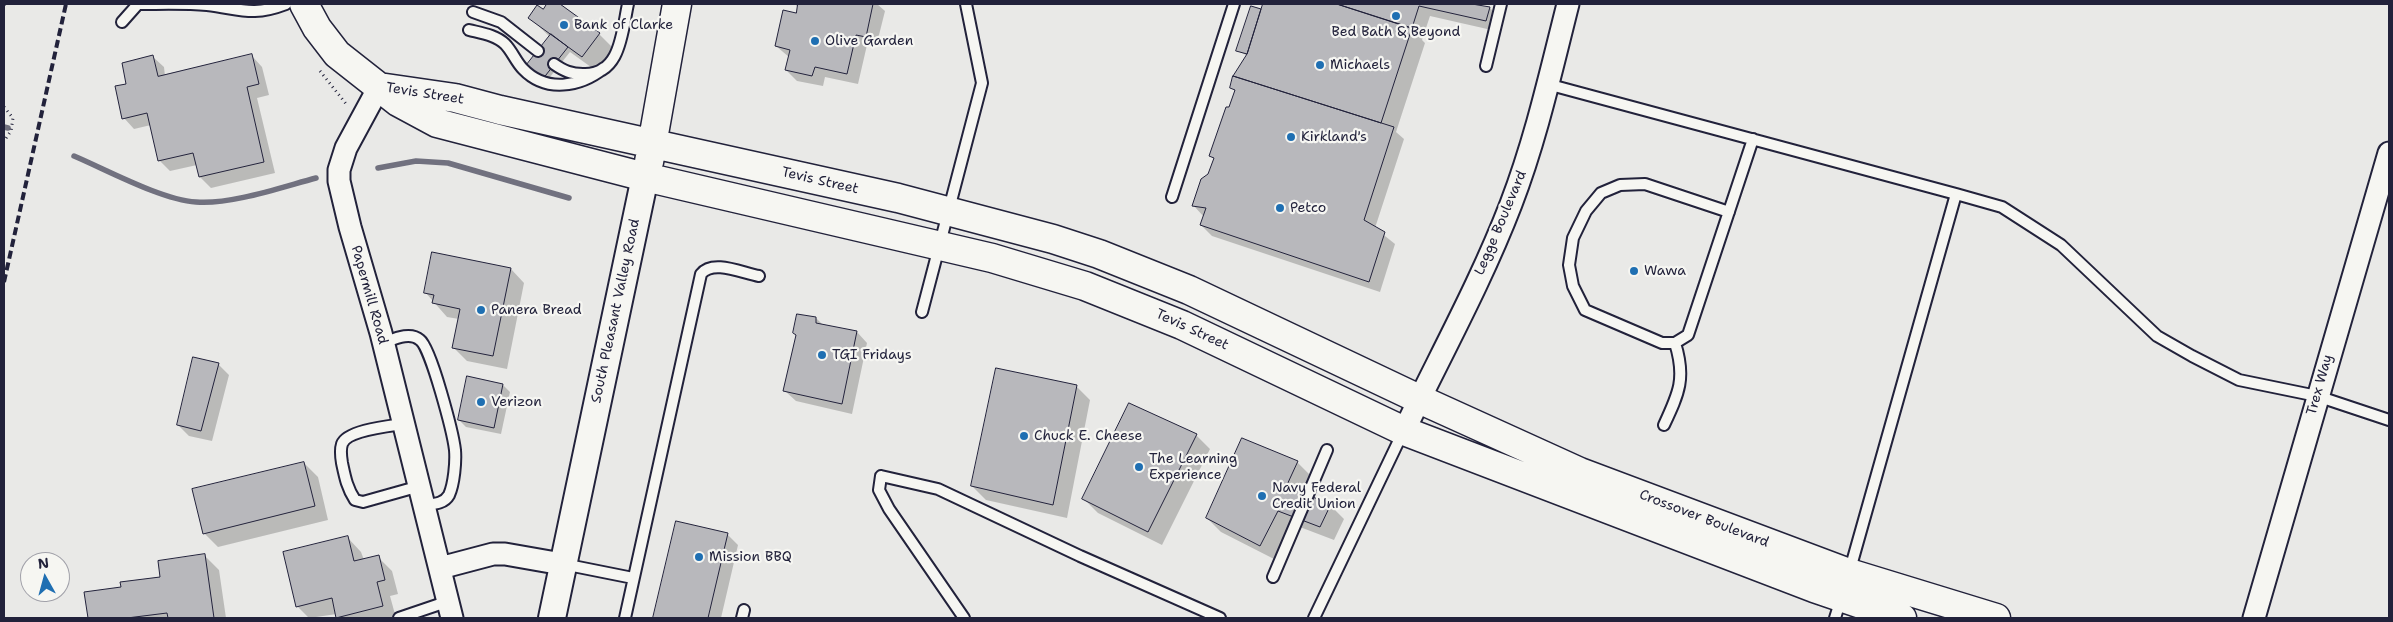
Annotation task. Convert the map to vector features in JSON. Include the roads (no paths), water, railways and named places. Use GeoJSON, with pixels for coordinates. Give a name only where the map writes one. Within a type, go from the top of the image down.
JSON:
{"type":"FeatureCollection","features":[{"type":"Feature","properties":{"kind":"main road"},"geometry":{"type":"LineString","coordinates":[[304,4],[317,28],[337,54],[378,87]]}},
{"type":"Feature","properties":{"kind":"main road","name":"South Pleasant Valley Road"},"geometry":{"type":"LineString","coordinates":[[645,176],[653,143],[677,4]]}},
{"type":"Feature","properties":{"kind":"main road","name":"Tevis Street"},"geometry":{"type":"LineString","coordinates":[[378,87],[455,98],[500,110],[948,211],[1053,239],[1189,290],[1419,399]]}},
{"type":"Feature","properties":{"kind":"main road","name":"Tevis Street"},"geometry":{"type":"LineString","coordinates":[[378,87],[411,111],[437,123],[645,176],[992,258],[1077,283],[1182,324],[1404,431]]}},
{"type":"Feature","properties":{"kind":"main road","name":"Crossover Boulevard"},"geometry":{"type":"LineString","coordinates":[[1419,399],[1902,618]]}},
{"type":"Feature","properties":{"kind":"main road","name":"Crossover Boulevard"},"geometry":{"type":"LineString","coordinates":[[1404,431],[1843,592],[1996,618]]}},
{"type":"Feature","properties":{"kind":"street","name":"Legge Boulevard"},"geometry":{"type":"LineString","coordinates":[[1404,431],[1493,247],[1510,205],[1536,128],[1568,4]]}},
{"type":"Feature","properties":{"kind":"street","name":"Papermill Road"},"geometry":{"type":"LineString","coordinates":[[378,87],[346,148],[339,170],[339,181],[350,228],[383,343],[451,610]]}},
{"type":"Feature","properties":{"kind":"street","name":"Trex Way"},"geometry":{"type":"LineString","coordinates":[[2254,618],[2317,396],[2387,165]]}},
{"type":"Feature","properties":{"kind":"street","name":"South Pleasant Valley Road"},"geometry":{"type":"LineString","coordinates":[[552,618],[645,176]]}},
{"type":"Feature","properties":{"kind":"street"},"geometry":{"type":"LineString","coordinates":[[440,568],[493,554],[505,554],[562,564]]}},
{"type":"Feature","properties":{"kind":"lane"},"geometry":{"type":"LineString","coordinates":[[122,22],[138,4],[207,5],[241,12],[272,10],[286,4]]}},
{"type":"Feature","properties":{"kind":"lane"},"geometry":{"type":"LineString","coordinates":[[469,30],[488,34],[505,44],[522,68],[541,83],[579,82],[591,78],[604,68],[618,51],[628,4]]}},
{"type":"Feature","properties":{"kind":"lane"},"geometry":{"type":"LineString","coordinates":[[922,312],[938,245],[982,83],[966,4]]}},
{"type":"Feature","properties":{"kind":"lane"},"geometry":{"type":"LineString","coordinates":[[1172,197],[1234,4]]}},
{"type":"Feature","properties":{"kind":"lane"},"geometry":{"type":"LineString","coordinates":[[1486,66],[1501,4]]}},
{"type":"Feature","properties":{"kind":"lane"},"geometry":{"type":"LineString","coordinates":[[473,12],[501,22],[538,51]]}},
{"type":"Feature","properties":{"kind":"lane"},"geometry":{"type":"LineString","coordinates":[[554,64],[564,72],[575,74],[593,73],[604,68]]}},
{"type":"Feature","properties":{"kind":"lane"},"geometry":{"type":"LineString","coordinates":[[1548,84],[2002,207],[2061,245],[2157,336],[2239,380],[2317,396],[2389,420]]}},
{"type":"Feature","properties":{"kind":"lane"},"geometry":{"type":"LineString","coordinates":[[1729,212],[1645,184],[1620,185],[1601,194],[1586,211],[1573,238],[1569,265],[1572,286],[1585,310],[1662,343],[1675,343],[1688,335],[1729,212],[1753,139]]}},
{"type":"Feature","properties":{"kind":"lane"},"geometry":{"type":"LineString","coordinates":[[1843,592],[1956,194]]}},
{"type":"Feature","properties":{"kind":"lane"},"geometry":{"type":"LineString","coordinates":[[625,618],[701,274],[705,269],[714,267],[759,276]]}},
{"type":"Feature","properties":{"kind":"lane"},"geometry":{"type":"LineString","coordinates":[[383,343],[403,336],[414,337],[421,340],[429,356],[454,442],[454,466],[449,495],[440,503],[422,495],[363,502],[355,500],[346,484],[341,455],[342,443],[348,436],[404,424]]}},
{"type":"Feature","properties":{"kind":"lane"},"geometry":{"type":"LineString","coordinates":[[1664,425],[1680,385],[1682,364],[1675,343]]}},
{"type":"Feature","properties":{"kind":"lane"},"geometry":{"type":"LineString","coordinates":[[1314,618],[1404,431]]}},
{"type":"Feature","properties":{"kind":"lane"},"geometry":{"type":"LineString","coordinates":[[1273,577],[1327,450]]}},
{"type":"Feature","properties":{"kind":"lane"},"geometry":{"type":"LineString","coordinates":[[964,618],[889,509],[879,490],[881,476],[938,490],[1220,618]]}},
{"type":"Feature","properties":{"kind":"lane"},"geometry":{"type":"LineString","coordinates":[[562,564],[634,578]]}},
{"type":"Feature","properties":{"kind":"lane"},"geometry":{"type":"LineString","coordinates":[[399,618],[451,610]]}},
{"type":"Feature","properties":{"kind":"waterway"},"geometry":{"type":"LineString","coordinates":[[4,127],[8,128]]}},
{"type":"Feature","properties":{"kind":"waterway"},"geometry":{"type":"LineString","coordinates":[[74,156],[151,190],[167,196],[196,202],[224,201],[240,198],[316,178]]}},
{"type":"Feature","properties":{"kind":"waterway"},"geometry":{"type":"LineString","coordinates":[[378,168],[416,161],[448,163],[569,198]]}},
{"type":"Feature","properties":{"kind":"railway"},"geometry":{"type":"LineString","coordinates":[[4,282],[66,4]]}},
{"type":"Feature","properties":{"kind":"place","name":"Bed Bath & Beyond"},"geometry":{"type":"Point","coordinates":[1396,16]}},
{"type":"Feature","properties":{"kind":"place","name":"Bank of Clarke"},"geometry":{"type":"Point","coordinates":[564,25]}},
{"type":"Feature","properties":{"kind":"place","name":"Olive Garden"},"geometry":{"type":"Point","coordinates":[815,41]}},
{"type":"Feature","properties":{"kind":"place","name":"Michaels"},"geometry":{"type":"Point","coordinates":[1320,65]}},
{"type":"Feature","properties":{"kind":"place","name":"Kirkland's"},"geometry":{"type":"Point","coordinates":[1291,137]}},
{"type":"Feature","properties":{"kind":"place","name":"Petco"},"geometry":{"type":"Point","coordinates":[1280,208]}},
{"type":"Feature","properties":{"kind":"place","name":"Wawa"},"geometry":{"type":"Point","coordinates":[1634,271]}},
{"type":"Feature","properties":{"kind":"place","name":"Panera Bread"},"geometry":{"type":"Point","coordinates":[481,310]}},
{"type":"Feature","properties":{"kind":"place","name":"TGI Fridays"},"geometry":{"type":"Point","coordinates":[822,355]}},
{"type":"Feature","properties":{"kind":"place","name":"Verizon"},"geometry":{"type":"Point","coordinates":[481,402]}},
{"type":"Feature","properties":{"kind":"place","name":"Chuck E. Cheese"},"geometry":{"type":"Point","coordinates":[1024,436]}},
{"type":"Feature","properties":{"kind":"place","name":"The Learning Experience"},"geometry":{"type":"Point","coordinates":[1139,467]}},
{"type":"Feature","properties":{"kind":"place","name":"Navy Federal Credit Union"},"geometry":{"type":"Point","coordinates":[1262,496]}},
{"type":"Feature","properties":{"kind":"place","name":"Mission BBQ"},"geometry":{"type":"Point","coordinates":[699,557]}}]}
